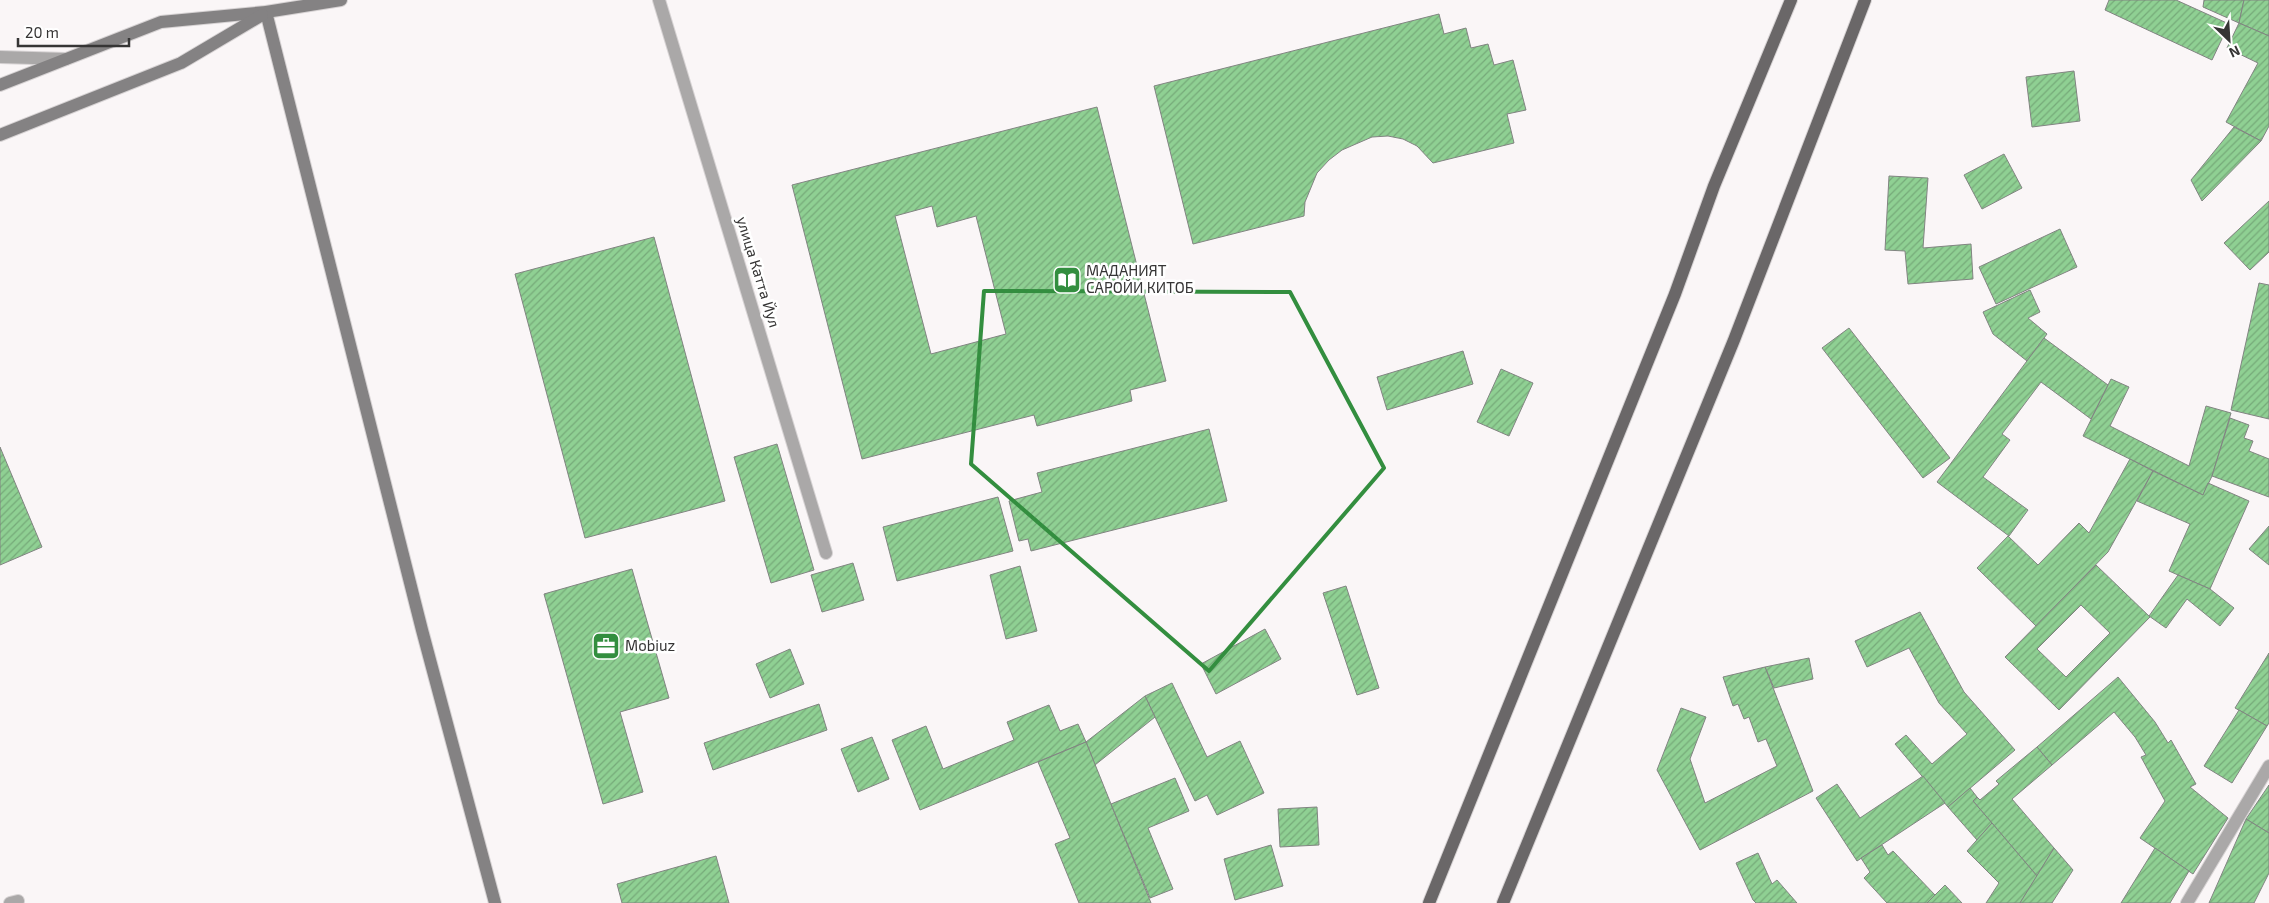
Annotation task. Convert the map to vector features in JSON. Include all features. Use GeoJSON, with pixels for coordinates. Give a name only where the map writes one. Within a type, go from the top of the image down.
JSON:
{"type":"FeatureCollection","features":[{"type":"Feature","properties":{"kind":"main road"},"geometry":{"type":"LineString","coordinates":[[0,85],[161,22],[266,12],[341,0]]}},
{"type":"Feature","properties":{"kind":"main road"},"geometry":{"type":"LineString","coordinates":[[1430,903],[1675,294],[1714,186],[1791,0]]}},
{"type":"Feature","properties":{"kind":"main road"},"geometry":{"type":"LineString","coordinates":[[1503,903],[1730,350],[1865,0]]}},
{"type":"Feature","properties":{"kind":"main road"},"geometry":{"type":"LineString","coordinates":[[0,136],[181,63],[266,12]]}},
{"type":"Feature","properties":{"kind":"main road"},"geometry":{"type":"LineString","coordinates":[[266,12],[422,630],[495,903]]}},
{"type":"Feature","properties":{"kind":"street","name":"улица Катта Йул"},"geometry":{"type":"LineString","coordinates":[[659,0],[826,553]]}},
{"type":"Feature","properties":{"kind":"street"},"geometry":{"type":"LineString","coordinates":[[0,57],[66,59]]}},
{"type":"Feature","properties":{"kind":"street"},"geometry":{"type":"LineString","coordinates":[[2187,903],[2269,766]]}},
{"type":"Feature","properties":{"kind":"highlighted area"},"geometry":{"type":"Polygon","coordinates":[[[984,291],[1290,292],[1384,468],[1209,671],[971,464],[984,291]]]}},
{"type":"Feature","properties":{"kind":"building"},"geometry":{"type":"Polygon","coordinates":[[[2109,0],[2176,0],[2229,24],[2212,60],[2105,10],[2109,0]]]}},
{"type":"Feature","properties":{"kind":"building"},"geometry":{"type":"Polygon","coordinates":[[[2204,0],[2244,0],[2239,23],[2203,7],[2204,0]]]}},
{"type":"Feature","properties":{"kind":"building"},"geometry":{"type":"Polygon","coordinates":[[[2244,0],[2269,0],[2269,36],[2239,23],[2244,0]]]}},
{"type":"Feature","properties":{"kind":"building"},"geometry":{"type":"Polygon","coordinates":[[[1439,14],[1444,34],[1466,28],[1471,48],[1488,44],[1494,65],[1513,60],[1526,110],[1507,114],[1514,143],[1433,163],[1417,146],[1403,139],[1388,136],[1372,137],[1342,150],[1317,173],[1305,202],[1304,216],[1193,244],[1154,86],[1439,14]]]}},
{"type":"Feature","properties":{"kind":"building"},"geometry":{"type":"Polygon","coordinates":[[[2239,23],[2269,36],[2269,126],[2261,141],[2226,122],[2258,63],[2227,48],[2239,23]]]}},
{"type":"Feature","properties":{"kind":"building"},"geometry":{"type":"Polygon","coordinates":[[[2074,71],[2080,121],[2032,127],[2026,77],[2074,71]]]}},
{"type":"Feature","properties":{"kind":"building","name":"МАДАНИЯТ САРОЙИ КИТОБ"},"geometry":{"type":"Polygon","coordinates":[[[1097,107],[1166,381],[1130,390],[1132,401],[1037,426],[1034,415],[862,459],[792,185],[1097,107]],[[932,206],[895,216],[931,354],[1006,334],[976,216],[937,227],[932,206]]]}},
{"type":"Feature","properties":{"kind":"building"},"geometry":{"type":"Polygon","coordinates":[[[2234,127],[2261,141],[2202,201],[2191,180],[2234,127]]]}},
{"type":"Feature","properties":{"kind":"building"},"geometry":{"type":"Polygon","coordinates":[[[2004,154],[2022,188],[1982,209],[1964,175],[2004,154]]]}},
{"type":"Feature","properties":{"kind":"building"},"geometry":{"type":"Polygon","coordinates":[[[1889,176],[1928,178],[1923,248],[1971,244],[1973,279],[1908,284],[1905,251],[1885,250],[1889,176]]]}},
{"type":"Feature","properties":{"kind":"building"},"geometry":{"type":"Polygon","coordinates":[[[2269,201],[2269,252],[2250,270],[2224,243],[2269,201]]]}},
{"type":"Feature","properties":{"kind":"building"},"geometry":{"type":"Polygon","coordinates":[[[2060,229],[2077,267],[1996,304],[1979,267],[2060,229]]]}},
{"type":"Feature","properties":{"kind":"building"},"geometry":{"type":"Polygon","coordinates":[[[654,237],[725,501],[585,538],[515,274],[654,237]]]}},
{"type":"Feature","properties":{"kind":"building"},"geometry":{"type":"Polygon","coordinates":[[[2259,283],[2269,285],[2269,419],[2231,410],[2259,283]]]}},
{"type":"Feature","properties":{"kind":"building"},"geometry":{"type":"Polygon","coordinates":[[[2030,290],[2040,312],[2028,318],[2047,334],[2027,361],[1993,334],[1983,312],[2030,290]]]}},
{"type":"Feature","properties":{"kind":"building"},"geometry":{"type":"Polygon","coordinates":[[[1849,328],[1950,458],[1923,478],[1822,348],[1849,328]]]}},
{"type":"Feature","properties":{"kind":"building"},"geometry":{"type":"Polygon","coordinates":[[[2044,338],[2108,385],[2091,419],[2041,382],[2002,434],[2010,440],[1983,477],[2028,510],[2009,536],[1937,482],[2044,338]]]}},
{"type":"Feature","properties":{"kind":"building"},"geometry":{"type":"Polygon","coordinates":[[[1463,351],[1473,384],[1387,410],[1377,377],[1463,351]]]}},
{"type":"Feature","properties":{"kind":"building"},"geometry":{"type":"Polygon","coordinates":[[[1501,369],[1533,383],[1509,436],[1477,422],[1501,369]]]}},
{"type":"Feature","properties":{"kind":"building"},"geometry":{"type":"Polygon","coordinates":[[[2111,379],[2129,387],[2110,426],[2189,466],[2206,406],[2231,413],[2212,476],[2203,495],[2083,436],[2111,379]]]}},
{"type":"Feature","properties":{"kind":"building"},"geometry":{"type":"Polygon","coordinates":[[[2230,418],[2249,425],[2244,438],[2253,441],[2249,451],[2269,459],[2269,497],[2212,476],[2230,418]]]}},
{"type":"Feature","properties":{"kind":"building"},"geometry":{"type":"Polygon","coordinates":[[[1209,429],[1227,501],[1031,551],[1028,539],[1019,541],[1009,501],[1042,492],[1037,473],[1209,429]]]}},
{"type":"Feature","properties":{"kind":"building"},"geometry":{"type":"Polygon","coordinates":[[[777,444],[814,570],[771,583],[734,457],[777,444]]]}},
{"type":"Feature","properties":{"kind":"building"},"geometry":{"type":"Polygon","coordinates":[[[0,447],[42,547],[0,565],[0,447]]]}},
{"type":"Feature","properties":{"kind":"building"},"geometry":{"type":"Polygon","coordinates":[[[2130,459],[2153,471],[2108,552],[2036,626],[1977,568],[2008,536],[2038,565],[2079,523],[2089,533],[2130,459]]]}},
{"type":"Feature","properties":{"kind":"building"},"geometry":{"type":"Polygon","coordinates":[[[2153,471],[2203,495],[2208,483],[2249,501],[2210,589],[2169,571],[2190,524],[2137,501],[2153,471]]]}},
{"type":"Feature","properties":{"kind":"building"},"geometry":{"type":"Polygon","coordinates":[[[998,497],[1013,551],[897,581],[883,527],[998,497]]]}},
{"type":"Feature","properties":{"kind":"building"},"geometry":{"type":"Polygon","coordinates":[[[2269,526],[2269,565],[2249,549],[2269,526]]]}},
{"type":"Feature","properties":{"kind":"building"},"geometry":{"type":"Polygon","coordinates":[[[853,563],[864,600],[822,612],[811,575],[853,563]]]}},
{"type":"Feature","properties":{"kind":"building"},"geometry":{"type":"Polygon","coordinates":[[[2096,565],[2150,617],[2059,710],[2005,657],[2096,565]],[[2081,605],[2037,649],[2066,677],[2110,633],[2081,605]]]}},
{"type":"Feature","properties":{"kind":"building"},"geometry":{"type":"Polygon","coordinates":[[[1020,566],[1037,631],[1006,639],[990,575],[1020,566]]]}},
{"type":"Feature","properties":{"kind":"building","name":"Mobiuz"},"geometry":{"type":"Polygon","coordinates":[[[632,569],[669,698],[620,712],[643,792],[603,804],[544,594],[632,569]]]}},
{"type":"Feature","properties":{"kind":"building"},"geometry":{"type":"Polygon","coordinates":[[[2178,575],[2210,589],[2234,608],[2220,626],[2187,599],[2166,628],[2149,616],[2178,575]]]}},
{"type":"Feature","properties":{"kind":"building"},"geometry":{"type":"Polygon","coordinates":[[[1346,586],[1379,688],[1357,695],[1323,593],[1346,586]]]}},
{"type":"Feature","properties":{"kind":"building"},"geometry":{"type":"Polygon","coordinates":[[[1920,612],[1964,692],[2015,750],[1948,807],[1895,744],[1906,735],[1932,764],[1967,734],[1939,703],[1909,648],[1867,667],[1855,641],[1920,612]]]}},
{"type":"Feature","properties":{"kind":"building"},"geometry":{"type":"Polygon","coordinates":[[[1265,629],[1281,659],[1216,694],[1201,664],[1265,629]]]}},
{"type":"Feature","properties":{"kind":"building"},"geometry":{"type":"Polygon","coordinates":[[[790,649],[804,684],[770,698],[756,664],[790,649]]]}},
{"type":"Feature","properties":{"kind":"building"},"geometry":{"type":"Polygon","coordinates":[[[2269,653],[2269,723],[2267,726],[2235,708],[2269,653]]]}},
{"type":"Feature","properties":{"kind":"building"},"geometry":{"type":"Polygon","coordinates":[[[1809,658],[1813,679],[1774,688],[1765,667],[1809,658]]]}},
{"type":"Feature","properties":{"kind":"building"},"geometry":{"type":"Polygon","coordinates":[[[1765,667],[1813,791],[1700,850],[1657,770],[1681,708],[1706,717],[1690,759],[1705,803],[1777,766],[1766,739],[1758,742],[1749,717],[1744,719],[1738,704],[1733,706],[1723,677],[1765,667]]]}},
{"type":"Feature","properties":{"kind":"building"},"geometry":{"type":"Polygon","coordinates":[[[2118,677],[2155,722],[2168,743],[2171,740],[2196,784],[2190,787],[2228,818],[2193,874],[2140,838],[2165,801],[2141,757],[2146,755],[2135,737],[2114,712],[2052,765],[2037,747],[2118,677]]]}},
{"type":"Feature","properties":{"kind":"building"},"geometry":{"type":"Polygon","coordinates":[[[1172,683],[1207,757],[1240,741],[1264,793],[1217,815],[1207,795],[1195,801],[1145,696],[1172,683]]]}},
{"type":"Feature","properties":{"kind":"building"},"geometry":{"type":"Polygon","coordinates":[[[1145,696],[1155,717],[1095,765],[1086,742],[1145,696]]]}},
{"type":"Feature","properties":{"kind":"building"},"geometry":{"type":"Polygon","coordinates":[[[819,704],[827,730],[713,770],[704,743],[819,704]]]}},
{"type":"Feature","properties":{"kind":"building"},"geometry":{"type":"Polygon","coordinates":[[[1049,705],[1060,731],[1078,724],[1086,742],[920,810],[892,740],[926,726],[943,769],[1014,740],[1007,722],[1049,705]]]}},
{"type":"Feature","properties":{"kind":"building"},"geometry":{"type":"Polygon","coordinates":[[[2239,710],[2267,726],[2232,783],[2204,766],[2239,710]]]}},
{"type":"Feature","properties":{"kind":"building"},"geometry":{"type":"Polygon","coordinates":[[[872,737],[889,779],[858,792],[841,749],[872,737]]]}},
{"type":"Feature","properties":{"kind":"building"},"geometry":{"type":"Polygon","coordinates":[[[1086,742],[1151,903],[1079,903],[1055,844],[1070,838],[1038,762],[1086,742]]]}},
{"type":"Feature","properties":{"kind":"building"},"geometry":{"type":"Polygon","coordinates":[[[2037,747],[2052,765],[2012,799],[2054,848],[2037,876],[1973,801],[1977,797],[1980,800],[1999,784],[1996,781],[2037,747]]]}},
{"type":"Feature","properties":{"kind":"building"},"geometry":{"type":"Polygon","coordinates":[[[1923,776],[1945,803],[1857,861],[1816,798],[1837,784],[1860,818],[1923,776]]]}},
{"type":"Feature","properties":{"kind":"building"},"geometry":{"type":"Polygon","coordinates":[[[1175,778],[1189,811],[1148,828],[1173,889],[1150,898],[1111,804],[1175,778]]]}},
{"type":"Feature","properties":{"kind":"building"},"geometry":{"type":"Polygon","coordinates":[[[2269,785],[2269,833],[2246,819],[2269,785]]]}},
{"type":"Feature","properties":{"kind":"building"},"geometry":{"type":"Polygon","coordinates":[[[1970,788],[1977,797],[1973,801],[1992,823],[1977,840],[1948,807],[1970,788]]]}},
{"type":"Feature","properties":{"kind":"building"},"geometry":{"type":"Polygon","coordinates":[[[1317,807],[1319,845],[1280,847],[1278,809],[1317,807]]]}},
{"type":"Feature","properties":{"kind":"building"},"geometry":{"type":"Polygon","coordinates":[[[2246,819],[2269,833],[2269,873],[2254,903],[2209,903],[2246,819]]]}},
{"type":"Feature","properties":{"kind":"building"},"geometry":{"type":"Polygon","coordinates":[[[1992,823],[2037,876],[2020,903],[1986,903],[1999,883],[1967,851],[1992,823]]]}},
{"type":"Feature","properties":{"kind":"building"},"geometry":{"type":"Polygon","coordinates":[[[1271,845],[1283,886],[1235,900],[1224,859],[1271,845]]]}},
{"type":"Feature","properties":{"kind":"building"},"geometry":{"type":"Polygon","coordinates":[[[1882,845],[1888,855],[1893,851],[1935,895],[1927,903],[1887,903],[1864,878],[1870,872],[1861,858],[1882,845]]]}},
{"type":"Feature","properties":{"kind":"building"},"geometry":{"type":"Polygon","coordinates":[[[2054,848],[2073,870],[2052,903],[2020,903],[2054,848]]]}},
{"type":"Feature","properties":{"kind":"building"},"geometry":{"type":"Polygon","coordinates":[[[2155,848],[2189,871],[2170,903],[2121,903],[2155,848]]]}},
{"type":"Feature","properties":{"kind":"building"},"geometry":{"type":"Polygon","coordinates":[[[1758,853],[1772,884],[1777,880],[1797,903],[1756,903],[1753,900],[1736,863],[1758,853]]]}},
{"type":"Feature","properties":{"kind":"building"},"geometry":{"type":"Polygon","coordinates":[[[716,856],[729,903],[622,903],[617,884],[716,856]]]}},
{"type":"Feature","properties":{"kind":"building"},"geometry":{"type":"Polygon","coordinates":[[[1945,885],[1962,903],[1927,903],[1945,885]]]}},
{"type":"Feature","properties":{"kind":"place","name":"МАДАНИЯТ САРОЙИ КИТОБ"},"geometry":{"type":"Point","coordinates":[1067,280]}},
{"type":"Feature","properties":{"kind":"place","name":"Mobiuz"},"geometry":{"type":"Point","coordinates":[606,646]}}]}
